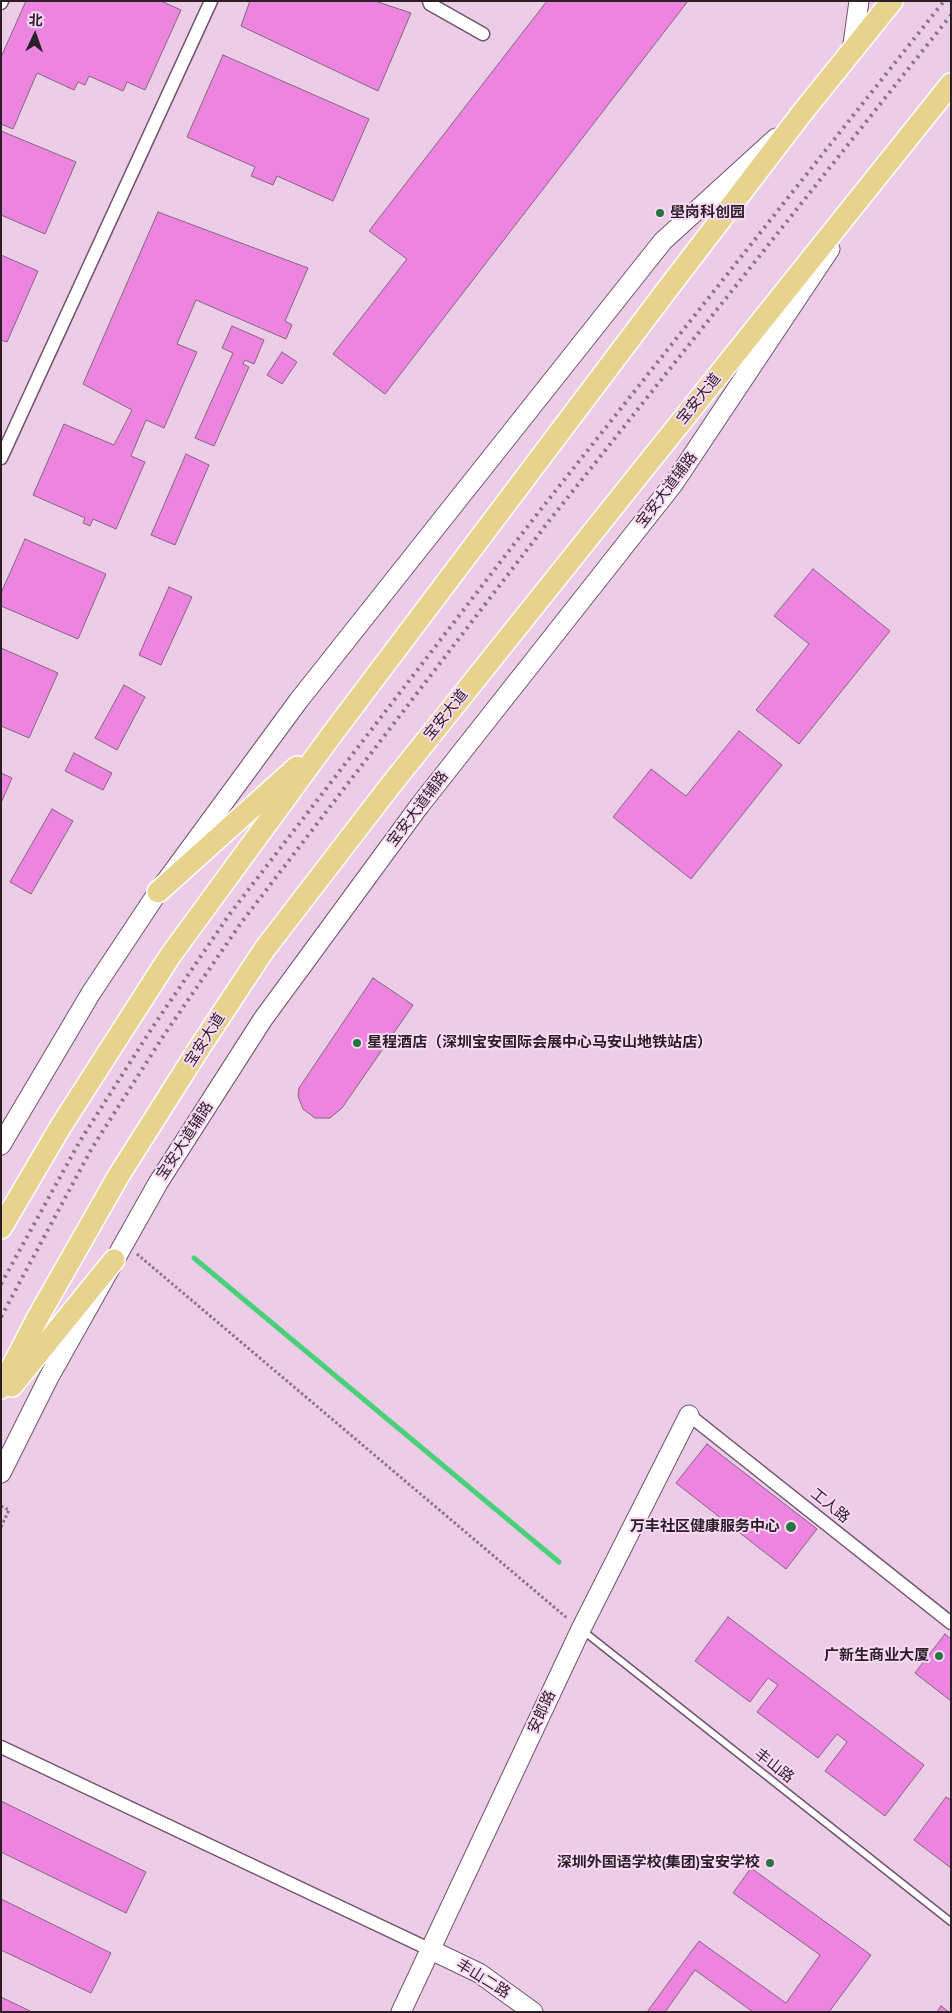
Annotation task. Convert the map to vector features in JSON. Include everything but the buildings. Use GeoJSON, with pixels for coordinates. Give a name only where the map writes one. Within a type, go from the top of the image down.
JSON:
{"type":"FeatureCollection","features":[{"type":"Feature","properties":{"kind":"main road"},"geometry":{"type":"LineString","coordinates":[[852,50],[859,1]]}},
{"type":"Feature","properties":{"kind":"main road"},"geometry":{"type":"LineString","coordinates":[[1,1228],[61,1126],[170,956],[330,737],[802,113],[892,1]]}},
{"type":"Feature","properties":{"kind":"main road","name":"宝安大道"},"geometry":{"type":"LineString","coordinates":[[1,1388],[38,1317],[119,1175],[264,950],[390,786],[951,84]]}},
{"type":"Feature","properties":{"kind":"main road"},"geometry":{"type":"LineString","coordinates":[[1,1145],[90,993],[158,892],[299,700],[663,241],[802,113]]}},
{"type":"Feature","properties":{"kind":"main road","name":"宝安大道辅路"},"geometry":{"type":"LineString","coordinates":[[1,1473],[49,1377],[124,1255],[158,1183],[263,1019],[420,805],[674,483],[878,175]]}},
{"type":"Feature","properties":{"kind":"main road"},"geometry":{"type":"LineString","coordinates":[[158,892],[330,737]]}},
{"type":"Feature","properties":{"kind":"main road"},"geometry":{"type":"LineString","coordinates":[[1,1400],[124,1255]]}},
{"type":"Feature","properties":{"kind":"main road","name":"安郎路"},"geometry":{"type":"LineString","coordinates":[[401,2012],[581,1629],[689,1415]]}},
{"type":"Feature","properties":{"kind":"main road","name":"丰山二路"},"geometry":{"type":"LineString","coordinates":[[431,1950],[480,1973],[533,2012]]}},
{"type":"Feature","properties":{"kind":"street"},"geometry":{"type":"LineString","coordinates":[[1,458],[211,1]]}},
{"type":"Feature","properties":{"kind":"street"},"geometry":{"type":"LineString","coordinates":[[429,1],[430,4],[483,34]]}},
{"type":"Feature","properties":{"kind":"street","name":"工人路"},"geometry":{"type":"LineString","coordinates":[[689,1415],[951,1623]]}},
{"type":"Feature","properties":{"kind":"street"},"geometry":{"type":"LineString","coordinates":[[1,1747],[431,1950]]}},
{"type":"Feature","properties":{"kind":"lane","name":"丰山路"},"geometry":{"type":"LineString","coordinates":[[581,1629],[951,1922]]}},
{"type":"Feature","properties":{"kind":"path"},"geometry":{"type":"LineString","coordinates":[[124,1255],[581,1629]]}},
{"type":"Feature","properties":{"kind":"path"},"geometry":{"type":"LineString","coordinates":[[1,1506],[9,1510],[1,1527]]}},
{"type":"Feature","properties":{"kind":"waterway"},"geometry":{"type":"LineString","coordinates":[[194,1258],[559,1562]]}},
{"type":"Feature","properties":{"kind":"railway"},"geometry":{"type":"LineString","coordinates":[[1,1284],[80,1141],[152,1028],[229,915],[538,513],[944,1]]}},
{"type":"Feature","properties":{"kind":"railway"},"geometry":{"type":"LineString","coordinates":[[1,1317],[92,1148],[164,1035],[241,923],[549,521],[951,15]]}},
{"type":"Feature","properties":{"kind":"place","name":"壆岗科创园"},"geometry":{"type":"Point","coordinates":[660,213]}},
{"type":"Feature","properties":{"kind":"place","name":"星程酒店（深圳宝安国际会展中心马安山地铁站店）"},"geometry":{"type":"Point","coordinates":[357,1043]}},
{"type":"Feature","properties":{"kind":"place","name":"万丰社区健康服务中心"},"geometry":{"type":"Point","coordinates":[791,1527]}},
{"type":"Feature","properties":{"kind":"place","name":"广新生商业大厦"},"geometry":{"type":"Point","coordinates":[939,1656]}},
{"type":"Feature","properties":{"kind":"place","name":"深圳外国语学校(集团)宝安学校"},"geometry":{"type":"Point","coordinates":[770,1863]}}]}
